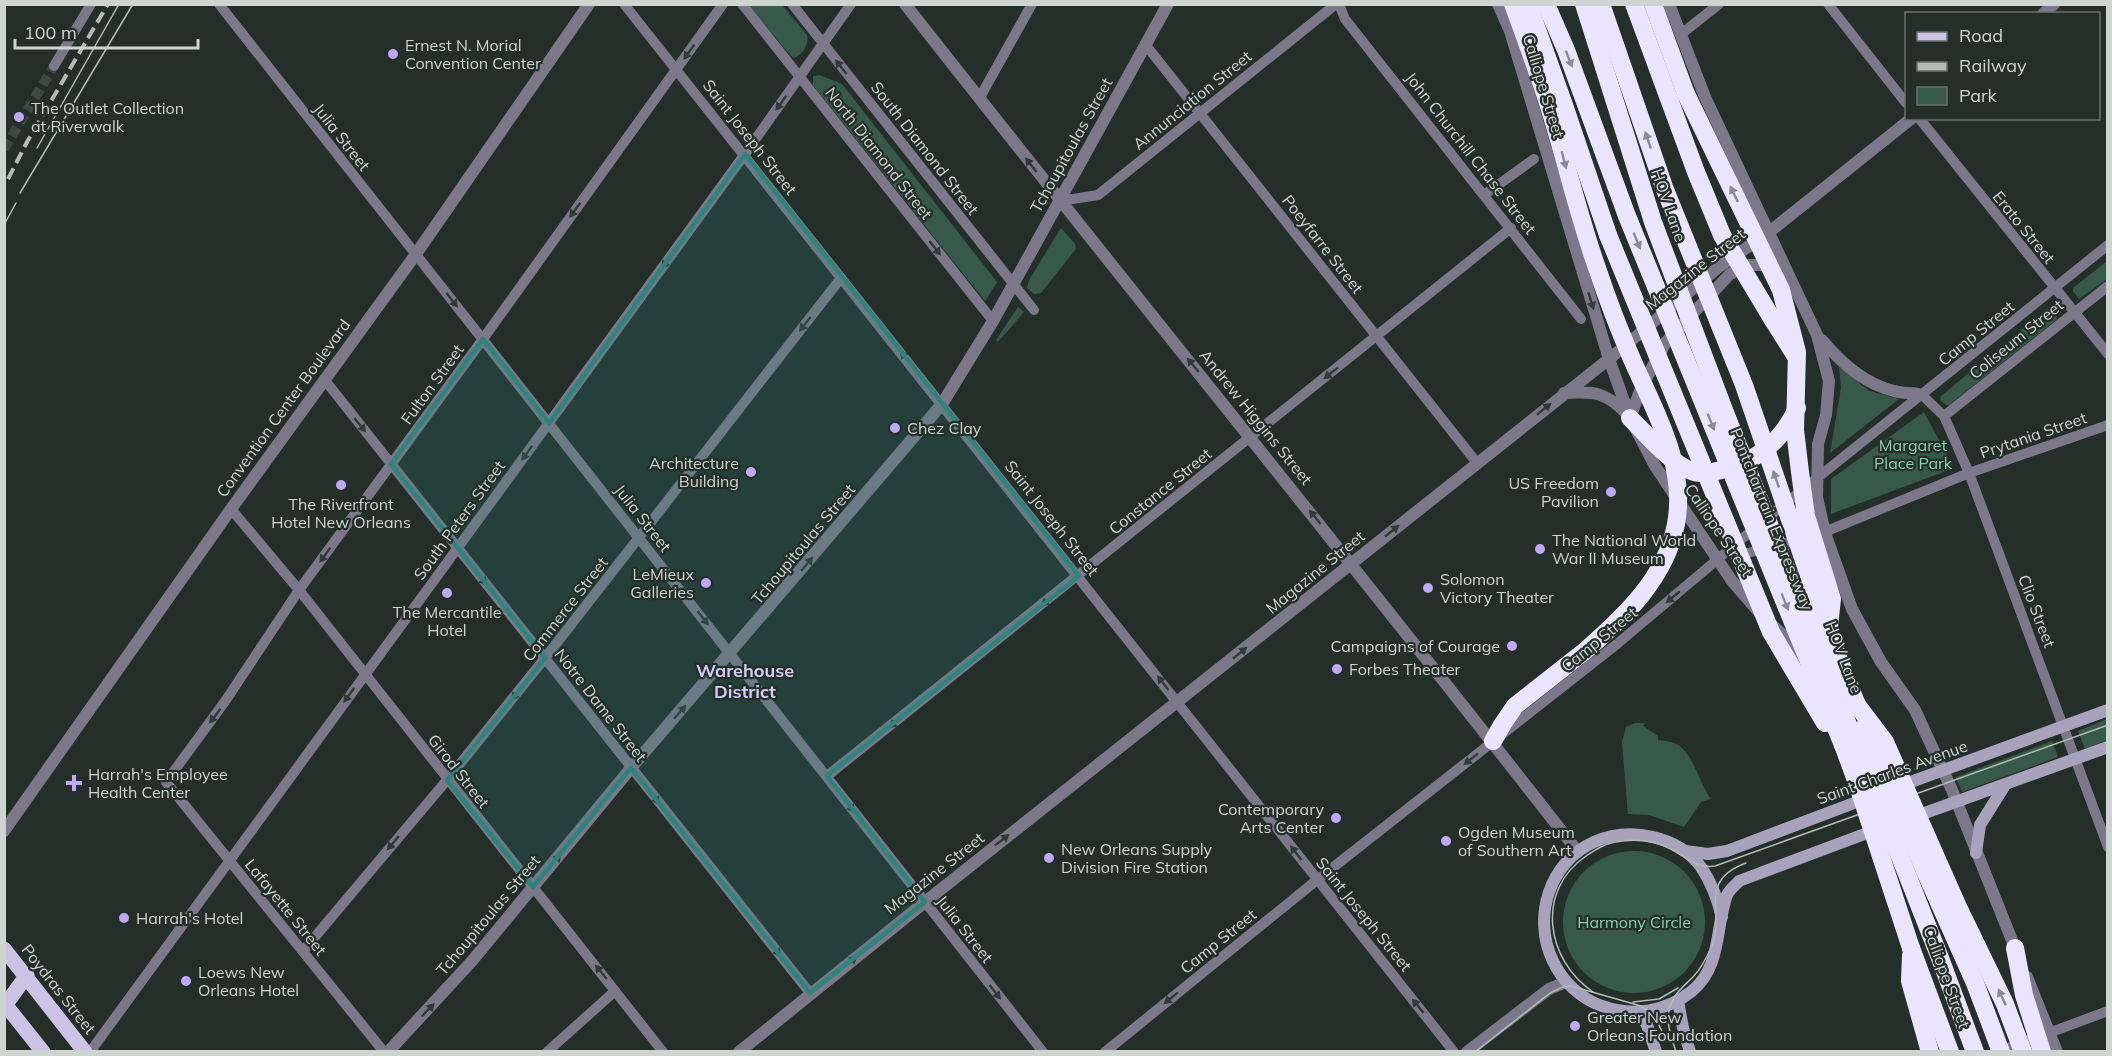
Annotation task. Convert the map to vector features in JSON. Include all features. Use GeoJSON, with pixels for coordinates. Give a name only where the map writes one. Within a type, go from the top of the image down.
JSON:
{"type":"FeatureCollection","features":[{"type":"Feature","properties":{"kind":"highway"},"geometry":{"type":"LineString","coordinates":[[1493,741],[1515,706],[1585,651],[1633,607],[1665,557],[1676,524],[1677,482],[1670,445],[1617,322],[1597,268],[1545,93],[1513,4]]}},
{"type":"Feature","properties":{"kind":"highway"},"geometry":{"type":"LineString","coordinates":[[1528,4],[1608,236],[1771,632],[1821,718],[1843,745]]}},
{"type":"Feature","properties":{"kind":"highway","name":"Pontchartrain Expressway"},"geometry":{"type":"LineString","coordinates":[[1546,4],[1566,50],[1627,216],[1843,745],[1911,948],[1950,1052]]}},
{"type":"Feature","properties":{"kind":"highway","name":"HOV Lane"},"geometry":{"type":"LineString","coordinates":[[1584,4],[1653,222],[1724,410],[1975,1052]]}},
{"type":"Feature","properties":{"kind":"highway","name":"Pontchartrain Expressway"},"geometry":{"type":"LineString","coordinates":[[1601,4],[1664,187],[1744,385],[1829,634],[1925,871],[1976,983],[1999,1052]]}},
{"type":"Feature","properties":{"kind":"highway"},"geometry":{"type":"LineString","coordinates":[[1630,418],[1662,450],[1688,470],[1704,474],[1732,468],[1760,455],[1781,435],[1793,418],[1804,393],[1804,373],[1788,342],[1722,235],[1696,172],[1634,4]]}},
{"type":"Feature","properties":{"kind":"highway"},"geometry":{"type":"LineString","coordinates":[[1653,4],[1686,94],[1762,251],[1783,300],[1797,352],[1795,430],[1806,516],[1832,599],[1829,634]]}},
{"type":"Feature","properties":{"kind":"highway"},"geometry":{"type":"LineString","coordinates":[[1857,705],[1886,742],[1958,907],[2005,1004],[2023,1052]]}},
{"type":"Feature","properties":{"kind":"highway"},"geometry":{"type":"LineString","coordinates":[[1911,948],[1910,981],[1930,1052]]}},
{"type":"Feature","properties":{"kind":"highway"},"geometry":{"type":"LineString","coordinates":[[2015,948],[2024,995],[2043,1040]]}},
{"type":"Feature","properties":{"kind":"main road","name":"Saint Charles Avenue"},"geometry":{"type":"LineString","coordinates":[[1685,851],[1708,854],[1726,851],[2108,710]]}},
{"type":"Feature","properties":{"kind":"main road","name":"Saint Charles Avenue"},"geometry":{"type":"LineString","coordinates":[[1722,917],[1709,878],[1685,851],[1660,838],[1628,835],[1595,841],[1566,863],[1556,876],[1549,891],[1544,914],[1545,938],[1549,954],[1566,982],[1581,996],[1618,1011],[1639,1012],[1665,1007],[1692,991],[1704,978],[1718,945],[1728,893],[1738,881],[2108,747]]}},
{"type":"Feature","properties":{"kind":"main road"},"geometry":{"type":"LineString","coordinates":[[1976,853],[1980,825],[2005,784]]}},
{"type":"Feature","properties":{"kind":"main road","name":"Poydras Street"},"geometry":{"type":"LineString","coordinates":[[4,949],[27,975],[85,1052]]}},
{"type":"Feature","properties":{"kind":"main road"},"geometry":{"type":"LineString","coordinates":[[27,975],[5,1004],[43,1052]]}},
{"type":"Feature","properties":{"kind":"main road"},"geometry":{"type":"LineString","coordinates":[[1678,1001],[1690,1052]]}},
{"type":"Feature","properties":{"kind":"main road"},"geometry":{"type":"LineString","coordinates":[[1639,1012],[1647,1025],[1656,1052]]}},
{"type":"Feature","properties":{"kind":"street"},"geometry":{"type":"LineString","coordinates":[[54,66],[91,4]]}},
{"type":"Feature","properties":{"kind":"street","name":"Julia Street"},"geometry":{"type":"LineString","coordinates":[[219,4],[1043,1052]]}},
{"type":"Feature","properties":{"kind":"street","name":"Convention Center Boulevard"},"geometry":{"type":"LineString","coordinates":[[4,831],[231,509],[416,254],[590,4]]}},
{"type":"Feature","properties":{"kind":"street","name":"Saint Joseph Street"},"geometry":{"type":"LineString","coordinates":[[624,4],[1454,1052]]}},
{"type":"Feature","properties":{"kind":"street","name":"Fulton Street"},"geometry":{"type":"LineString","coordinates":[[166,782],[226,700],[299,590],[483,339],[723,4]]}},
{"type":"Feature","properties":{"kind":"street","name":"North Diamond Street"},"geometry":{"type":"LineString","coordinates":[[742,4],[993,321]]}},
{"type":"Feature","properties":{"kind":"street","name":"South Diamond Street"},"geometry":{"type":"LineString","coordinates":[[792,4],[1035,310]]}},
{"type":"Feature","properties":{"kind":"street","name":"South Peters Street"},"geometry":{"type":"LineString","coordinates":[[90,1052],[745,154],[851,4]]}},
{"type":"Feature","properties":{"kind":"street","name":"Andrew Higgins Street"},"geometry":{"type":"LineString","coordinates":[[905,4],[1060,201],[1352,563],[1578,852]]}},
{"type":"Feature","properties":{"kind":"street"},"geometry":{"type":"LineString","coordinates":[[979,99],[1032,4]]}},
{"type":"Feature","properties":{"kind":"street","name":"Tchoupitoulas Street"},"geometry":{"type":"LineString","coordinates":[[386,1052],[472,961],[631,768],[731,654],[942,404],[993,321],[1168,4]]}},
{"type":"Feature","properties":{"kind":"street","name":"Annunciation Street"},"geometry":{"type":"LineString","coordinates":[[1060,201],[1098,195],[1338,4]]}},
{"type":"Feature","properties":{"kind":"street","name":"John Churchill Chase Street"},"geometry":{"type":"LineString","coordinates":[[1338,4],[1345,19],[1581,319]]}},
{"type":"Feature","properties":{"kind":"street","name":"Calliope Street"},"geometry":{"type":"LineString","coordinates":[[1498,4],[1517,54],[1609,359],[1630,418],[1655,466],[1718,561],[1756,610],[1797,648],[1811,673],[1875,830],[1941,1004],[1956,1052]]}},
{"type":"Feature","properties":{"kind":"street"},"geometry":{"type":"LineString","coordinates":[[1669,4],[1705,97],[1817,334],[1829,381],[1826,415],[1818,444],[1817,497],[1825,533],[1852,609],[1881,662],[1915,710],[1957,802],[2015,948]]}},
{"type":"Feature","properties":{"kind":"street"},"geometry":{"type":"LineString","coordinates":[[1680,35],[1719,4]]}},
{"type":"Feature","properties":{"kind":"street"},"geometry":{"type":"LineString","coordinates":[[1828,4],[1905,102]]}},
{"type":"Feature","properties":{"kind":"street","name":"Poeyfarre Street"},"geometry":{"type":"LineString","coordinates":[[1146,44],[1477,463]]}},
{"type":"Feature","properties":{"kind":"street","name":"Magazine Street"},"geometry":{"type":"LineString","coordinates":[[739,1052],[810,993],[1609,359],[1720,266],[1768,233],[1909,120]]}},
{"type":"Feature","properties":{"kind":"street","name":"Erato Street"},"geometry":{"type":"LineString","coordinates":[[1920,120],[2108,354]]}},
{"type":"Feature","properties":{"kind":"street"},"geometry":{"type":"LineString","coordinates":[[1484,195],[1534,159]]}},
{"type":"Feature","properties":{"kind":"street","name":"Constance Street"},"geometry":{"type":"LineString","coordinates":[[827,776],[1511,228]]}},
{"type":"Feature","properties":{"kind":"street","name":"Camp Street"},"geometry":{"type":"LineString","coordinates":[[1105,1052],[1317,880],[1617,644],[1756,527],[2108,245]]}},
{"type":"Feature","properties":{"kind":"street"},"geometry":{"type":"LineString","coordinates":[[1564,393],[1591,391],[1615,401],[1630,418],[1641,388],[1665,342],[1730,274],[1749,265],[1763,265],[1780,269],[1791,280]]}},
{"type":"Feature","properties":{"kind":"street","name":"Commerce Street"},"geometry":{"type":"LineString","coordinates":[[303,951],[447,780],[545,658],[841,278]]}},
{"type":"Feature","properties":{"kind":"street","name":"Coliseum Street"},"geometry":{"type":"LineString","coordinates":[[1944,416],[2108,286]]}},
{"type":"Feature","properties":{"kind":"street"},"geometry":{"type":"LineString","coordinates":[[1817,334],[1831,351],[1867,381],[1897,392],[1922,395]]}},
{"type":"Feature","properties":{"kind":"street","name":"Notre Dame Street"},"geometry":{"type":"LineString","coordinates":[[324,379],[810,993]]}},
{"type":"Feature","properties":{"kind":"street","name":"Clio Street"},"geometry":{"type":"LineString","coordinates":[[1922,395],[1944,416],[1969,473],[2108,848]]}},
{"type":"Feature","properties":{"kind":"street","name":"Prytania Street"},"geometry":{"type":"LineString","coordinates":[[1718,561],[1825,533],[1969,473],[2108,425]]}},
{"type":"Feature","properties":{"kind":"street","name":"Girod Street"},"geometry":{"type":"LineString","coordinates":[[231,509],[299,590],[663,1052]]}},
{"type":"Feature","properties":{"kind":"street","name":"Lafayette Street"},"geometry":{"type":"LineString","coordinates":[[166,782],[386,1052]]}},
{"type":"Feature","properties":{"kind":"street"},"geometry":{"type":"LineString","coordinates":[[1467,1052],[1549,989],[1566,982]]}},
{"type":"Feature","properties":{"kind":"street"},"geometry":{"type":"LineString","coordinates":[[547,1052],[615,991]]}},
{"type":"Feature","properties":{"kind":"street"},"geometry":{"type":"LineString","coordinates":[[1999,1052],[2043,1040],[2108,1011]]}},
{"type":"Feature","properties":{"kind":"street"},"geometry":{"type":"LineString","coordinates":[[2043,1040],[2056,1052]]}},
{"type":"Feature","properties":{"kind":"highlighted area"},"geometry":{"type":"Polygon","coordinates":[[[745,154],[1079,576],[827,776],[925,902],[810,993],[631,768],[533,887],[447,780],[545,658],[391,464],[483,339],[549,423],[745,154]]]}},
{"type":"Feature","properties":{"kind":"green space"},"geometry":{"type":"Polygon","coordinates":[[[749,5],[782,5],[807,35],[803,52],[794,58],[790,55],[749,5]]]}},
{"type":"Feature","properties":{"kind":"green space"},"geometry":{"type":"Polygon","coordinates":[[[819,75],[842,84],[997,282],[985,301],[813,85],[813,76],[819,75]]]}},
{"type":"Feature","properties":{"kind":"green space"},"geometry":{"type":"Polygon","coordinates":[[[1061,228],[1075,244],[1076,249],[1041,293],[1034,294],[1027,288],[1029,280],[1061,228]]]}},
{"type":"Feature","properties":{"kind":"green space"},"geometry":{"type":"Polygon","coordinates":[[[2107,261],[2107,279],[2079,299],[2073,288],[2107,261]]]}},
{"type":"Feature","properties":{"kind":"green space"},"geometry":{"type":"Polygon","coordinates":[[[1018,307],[1024,312],[998,342],[996,340],[1018,307]]]}},
{"type":"Feature","properties":{"kind":"green space"},"geometry":{"type":"Polygon","coordinates":[[[2048,308],[2056,314],[2057,319],[1949,405],[1940,400],[1941,396],[2048,308]]]}},
{"type":"Feature","properties":{"kind":"green space"},"geometry":{"type":"Polygon","coordinates":[[[1839,367],[1870,391],[1899,399],[1830,453],[1841,388],[1839,367]]]}},
{"type":"Feature","properties":{"kind":"green space","name":"Margaret Place Park"},"geometry":{"type":"Polygon","coordinates":[[[1924,412],[1954,468],[1831,514],[1831,479],[1924,412]]]}},
{"type":"Feature","properties":{"kind":"green space"},"geometry":{"type":"Polygon","coordinates":[[[2107,719],[2107,740],[2085,749],[2078,731],[2107,719]]]}},
{"type":"Feature","properties":{"kind":"green space"},"geometry":{"type":"Polygon","coordinates":[[[1635,723],[1645,723],[1643,726],[1658,736],[1658,740],[1672,742],[1682,748],[1711,799],[1701,802],[1684,827],[1649,815],[1628,814],[1622,742],[1626,727],[1635,723]]]}},
{"type":"Feature","properties":{"kind":"green space"},"geometry":{"type":"Polygon","coordinates":[[[2052,741],[2058,757],[1962,792],[1956,777],[2052,741]]]}},
{"type":"Feature","properties":{"kind":"green space","name":"Harmony Circle"},"geometry":{"type":"Polygon","coordinates":[[[1634,851],[1661,856],[1684,872],[1700,895],[1705,922],[1700,949],[1684,972],[1661,988],[1634,993],[1607,988],[1584,972],[1568,949],[1563,922],[1568,895],[1584,872],[1607,856],[1634,851]]]}},
{"type":"Feature","properties":{"kind":"tunnel"},"geometry":{"type":"LineString","coordinates":[[4,149],[54,66]]}},
{"type":"Feature","properties":{"kind":"tram line"},"geometry":{"type":"LineString","coordinates":[[37,148],[119,4]]}},
{"type":"Feature","properties":{"kind":"tram line"},"geometry":{"type":"LineString","coordinates":[[20,193],[133,4]]}},
{"type":"Feature","properties":{"kind":"tram line"},"geometry":{"type":"LineString","coordinates":[[4,225],[16,203]]}},
{"type":"Feature","properties":{"kind":"tram line"},"geometry":{"type":"LineString","coordinates":[[1593,992],[1577,978],[1565,962],[1557,944],[1553,925],[1553,906],[1559,888],[1570,871],[1586,856],[1600,848],[1622,841],[1650,842],[1663,845],[1702,866],[1715,866],[2108,725]]}},
{"type":"Feature","properties":{"kind":"tram line"},"geometry":{"type":"LineString","coordinates":[[1676,1052],[1669,1026],[1670,1005],[1678,992],[1699,970],[1712,946],[1715,933],[1717,888],[1731,870],[1746,863]]}},
{"type":"Feature","properties":{"kind":"tram line"},"geometry":{"type":"LineString","coordinates":[[1475,1052],[1550,993],[1571,986],[1641,1006],[1654,1016],[1665,1037]]}},
{"type":"Feature","properties":{"kind":"tram line"},"geometry":{"type":"LineString","coordinates":[[1633,1002],[1659,999],[1678,988]]}},
{"type":"Feature","properties":{"kind":"railway"},"geometry":{"type":"LineString","coordinates":[[8,179],[27,142],[108,4]]}},
{"type":"Feature","properties":{"kind":"place","name":"Ernest N. Morial Convention Center"},"geometry":{"type":"Point","coordinates":[393,54]}},
{"type":"Feature","properties":{"kind":"place","name":"The Outlet Collection at Riverwalk"},"geometry":{"type":"Point","coordinates":[19,117]}},
{"type":"Feature","properties":{"kind":"place","name":"Chez Clay"},"geometry":{"type":"Point","coordinates":[895,428]}},
{"type":"Feature","properties":{"kind":"place","name":"Architecture Building"},"geometry":{"type":"Point","coordinates":[751,472]}},
{"type":"Feature","properties":{"kind":"place","name":"The Riverfront Hotel New Orleans"},"geometry":{"type":"Point","coordinates":[341,485]}},
{"type":"Feature","properties":{"kind":"place","name":"US Freedom Pavilion"},"geometry":{"type":"Point","coordinates":[1611,492]}},
{"type":"Feature","properties":{"kind":"place","name":"The National World War II Museum"},"geometry":{"type":"Point","coordinates":[1540,549]}},
{"type":"Feature","properties":{"kind":"place","name":"LeMieux Galleries"},"geometry":{"type":"Point","coordinates":[706,583]}},
{"type":"Feature","properties":{"kind":"place","name":"Solomon Victory Theater"},"geometry":{"type":"Point","coordinates":[1428,588]}},
{"type":"Feature","properties":{"kind":"place","name":"The Mercantile Hotel"},"geometry":{"type":"Point","coordinates":[447,593]}},
{"type":"Feature","properties":{"kind":"place","name":"Campaigns of Courage"},"geometry":{"type":"Point","coordinates":[1512,646]}},
{"type":"Feature","properties":{"kind":"place","name":"Forbes Theater"},"geometry":{"type":"Point","coordinates":[1337,669]}},
{"type":"Feature","properties":{"kind":"place","name":"Harrah's Employee Health Center"},"geometry":{"type":"Point","coordinates":[74,783]}},
{"type":"Feature","properties":{"kind":"place","name":"Contemporary Arts Center"},"geometry":{"type":"Point","coordinates":[1336,818]}},
{"type":"Feature","properties":{"kind":"place","name":"Ogden Museum of Southern Art"},"geometry":{"type":"Point","coordinates":[1446,841]}},
{"type":"Feature","properties":{"kind":"place","name":"New Orleans Supply Division Fire Station"},"geometry":{"type":"Point","coordinates":[1049,858]}},
{"type":"Feature","properties":{"kind":"place","name":"Harrah's Hotel"},"geometry":{"type":"Point","coordinates":[124,918]}},
{"type":"Feature","properties":{"kind":"place","name":"Loews New Orleans Hotel"},"geometry":{"type":"Point","coordinates":[186,981]}},
{"type":"Feature","properties":{"kind":"place","name":"Greater New Orleans Foundation"},"geometry":{"type":"Point","coordinates":[1575,1026]}},
{"type":"Feature","properties":{"kind":"district","name":"Warehouse District"},"geometry":{"type":"Point","coordinates":[745,680]}}]}
